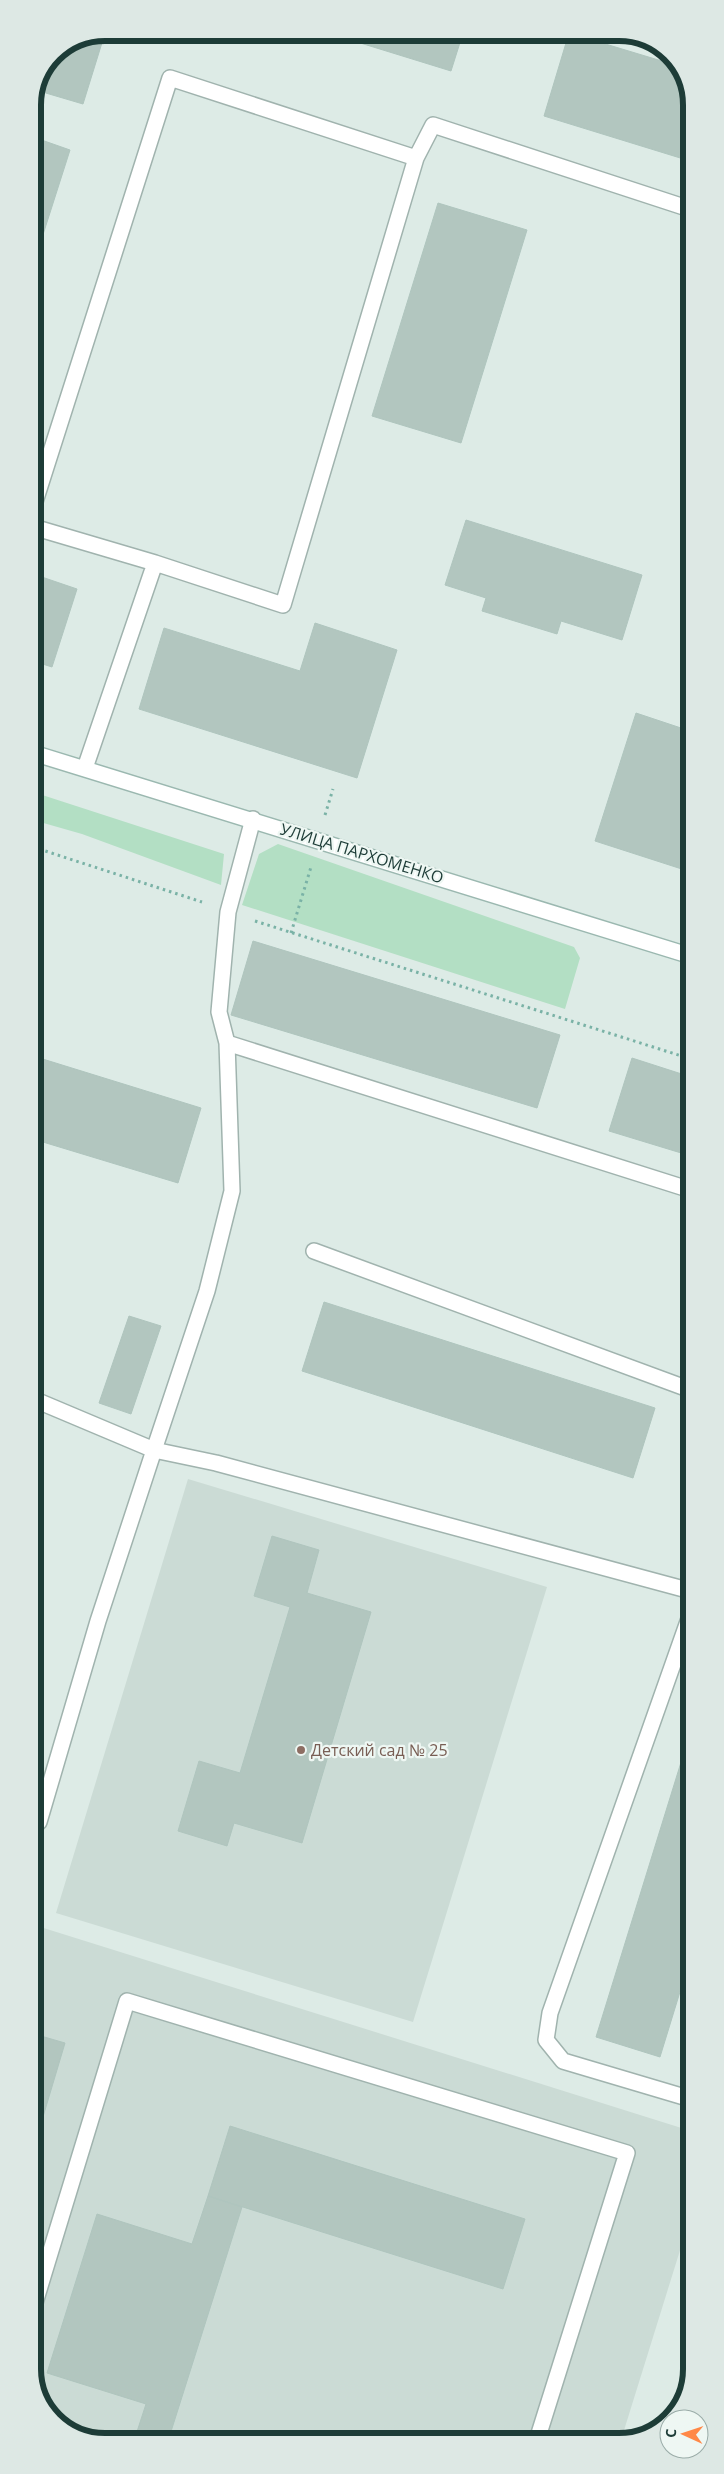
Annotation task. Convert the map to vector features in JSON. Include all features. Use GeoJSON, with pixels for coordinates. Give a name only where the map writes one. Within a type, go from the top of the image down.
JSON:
{"type":"FeatureCollection","features":[{"type":"Feature","properties":{"kind":"street"},"geometry":{"type":"LineString","coordinates":[[41,483],[170,78],[416,158]]}},
{"type":"Feature","properties":{"kind":"street"},"geometry":{"type":"LineString","coordinates":[[41,529],[283,604],[416,158],[433,125],[683,207]]}},
{"type":"Feature","properties":{"kind":"street"},"geometry":{"type":"LineString","coordinates":[[85,768],[155,563]]}},
{"type":"Feature","properties":{"kind":"street","name":"УЛИЦА ПАРХОМЕНКО"},"geometry":{"type":"LineString","coordinates":[[41,755],[253,819],[683,953]]}},
{"type":"Feature","properties":{"kind":"street"},"geometry":{"type":"LineString","coordinates":[[41,1815],[98,1621],[206,1291],[232,1191],[227,1043],[219,1012],[228,912],[253,819]]}},
{"type":"Feature","properties":{"kind":"street"},"geometry":{"type":"LineString","coordinates":[[227,1043],[683,1187]]}},
{"type":"Feature","properties":{"kind":"street"},"geometry":{"type":"LineString","coordinates":[[314,1251],[683,1387]]}},
{"type":"Feature","properties":{"kind":"street"},"geometry":{"type":"LineString","coordinates":[[41,1402],[154,1450],[225,1466],[683,1589]]}},
{"type":"Feature","properties":{"kind":"street"},"geometry":{"type":"LineString","coordinates":[[683,1636],[550,2013],[546,2040],[562,2062],[683,2097]]}},
{"type":"Feature","properties":{"kind":"street"},"geometry":{"type":"LineString","coordinates":[[41,2283],[127,2001],[627,2153],[539,2433]]}},
{"type":"Feature","properties":{"kind":"path"},"geometry":{"type":"LineString","coordinates":[[41,850],[179,893],[228,912],[683,1056]]}},
{"type":"Feature","properties":{"kind":"shaded area","name":"Детский сад № 25"},"geometry":{"type":"Polygon","coordinates":[[[188,1479],[547,1587],[413,2022],[56,1913],[188,1479]]]}},
{"type":"Feature","properties":{"kind":"shaded area"},"geometry":{"type":"Polygon","coordinates":[[[41,1927],[683,2128],[683,2241],[623,2433],[101,2433],[81,2428],[63,2417],[50,2401],[42,2381],[41,2369],[41,1927]]]}},
{"type":"Feature","properties":{"kind":"green space"},"geometry":{"type":"Polygon","coordinates":[[[41,795],[224,854],[221,885],[82,834],[41,822],[41,795]]]}},
{"type":"Feature","properties":{"kind":"green space"},"geometry":{"type":"Polygon","coordinates":[[[278,844],[574,947],[580,958],[565,1009],[242,905],[259,854],[278,844]]]}},
{"type":"Feature","properties":{"kind":"building"},"geometry":{"type":"Polygon","coordinates":[[[102,41],[83,104],[42,92],[52,70],[60,60],[81,46],[102,41]]]}},
{"type":"Feature","properties":{"kind":"building"},"geometry":{"type":"Polygon","coordinates":[[[354,41],[460,41],[451,71],[354,41]]]}},
{"type":"Feature","properties":{"kind":"building"},"geometry":{"type":"Polygon","coordinates":[[[567,41],[596,41],[666,62],[674,73],[682,93],[683,159],[544,116],[567,41]]]}},
{"type":"Feature","properties":{"kind":"building"},"geometry":{"type":"Polygon","coordinates":[[[41,140],[70,150],[41,241],[41,140]]]}},
{"type":"Feature","properties":{"kind":"building"},"geometry":{"type":"Polygon","coordinates":[[[438,203],[527,230],[461,443],[372,416],[438,203]]]}},
{"type":"Feature","properties":{"kind":"building"},"geometry":{"type":"Polygon","coordinates":[[[466,520],[642,575],[622,640],[561,621],[557,634],[482,611],[486,598],[445,585],[466,520]]]}},
{"type":"Feature","properties":{"kind":"building"},"geometry":{"type":"Polygon","coordinates":[[[41,577],[77,589],[52,667],[41,664],[41,577]]]}},
{"type":"Feature","properties":{"kind":"building"},"geometry":{"type":"Polygon","coordinates":[[[315,623],[397,650],[357,778],[139,709],[164,628],[300,671],[315,623]]]}},
{"type":"Feature","properties":{"kind":"building"},"geometry":{"type":"Polygon","coordinates":[[[636,713],[683,729],[683,869],[595,841],[636,713]]]}},
{"type":"Feature","properties":{"kind":"building"},"geometry":{"type":"Polygon","coordinates":[[[253,941],[560,1035],[537,1108],[231,1015],[253,941]]]}},
{"type":"Feature","properties":{"kind":"building"},"geometry":{"type":"Polygon","coordinates":[[[41,1058],[201,1108],[178,1183],[41,1141],[41,1058]]]}},
{"type":"Feature","properties":{"kind":"building"},"geometry":{"type":"Polygon","coordinates":[[[632,1058],[683,1074],[683,1154],[609,1131],[632,1058]]]}},
{"type":"Feature","properties":{"kind":"building"},"geometry":{"type":"Polygon","coordinates":[[[324,1302],[655,1408],[633,1478],[302,1371],[324,1302]]]}},
{"type":"Feature","properties":{"kind":"building"},"geometry":{"type":"Polygon","coordinates":[[[129,1316],[161,1326],[131,1414],[99,1403],[129,1316]]]}},
{"type":"Feature","properties":{"kind":"building"},"geometry":{"type":"Polygon","coordinates":[[[272,1536],[319,1550],[307,1593],[371,1612],[302,1843],[234,1823],[227,1846],[178,1831],[199,1761],[240,1773],[290,1607],[254,1596],[272,1536]]]}},
{"type":"Feature","properties":{"kind":"building"},"geometry":{"type":"Polygon","coordinates":[[[683,1756],[683,1982],[660,2057],[596,2037],[683,1756]]]}},
{"type":"Feature","properties":{"kind":"building"},"geometry":{"type":"Polygon","coordinates":[[[41,2036],[65,2043],[41,2124],[41,2036]]]}},
{"type":"Feature","properties":{"kind":"building"},"geometry":{"type":"Polygon","coordinates":[[[230,2126],[525,2219],[503,2289],[208,2196],[230,2126]]]}},
{"type":"Feature","properties":{"kind":"building"},"geometry":{"type":"Polygon","coordinates":[[[208,2196],[242,2207],[171,2433],[137,2433],[146,2404],[47,2373],[97,2214],[192,2244],[208,2196]]]}},
{"type":"Feature","properties":{"kind":"place","name":"Детский сад № 25"},"geometry":{"type":"Point","coordinates":[301,1750]}}]}
